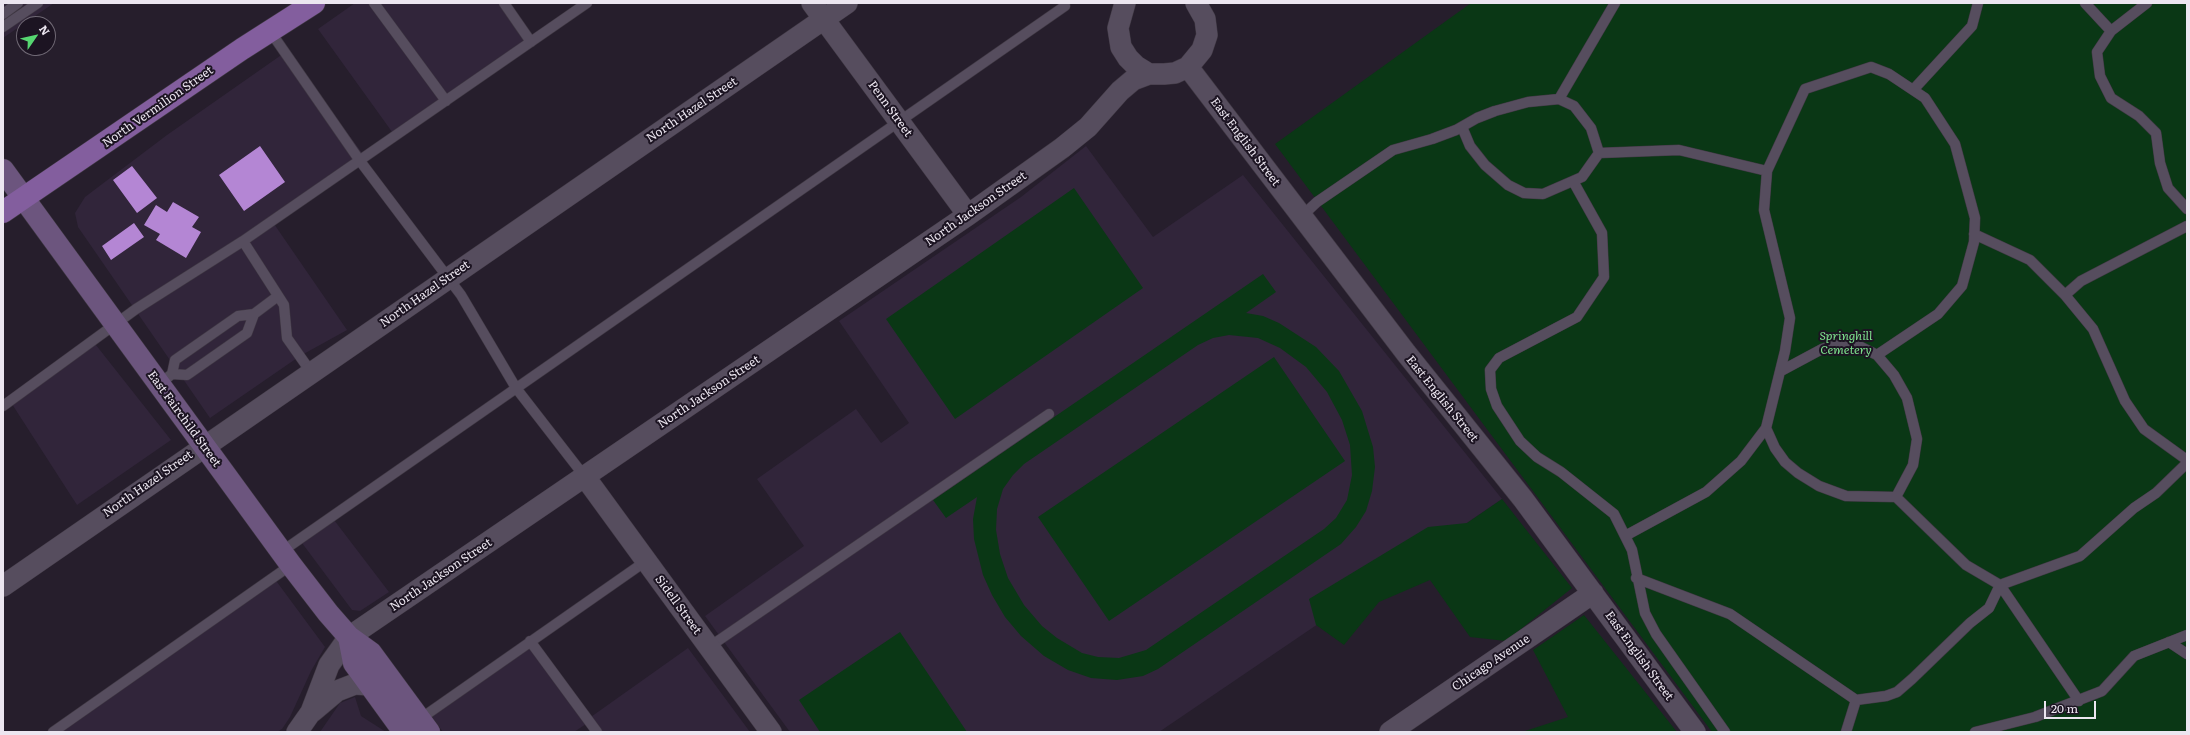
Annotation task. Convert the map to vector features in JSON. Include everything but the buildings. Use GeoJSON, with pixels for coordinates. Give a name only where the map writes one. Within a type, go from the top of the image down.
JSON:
{"type":"FeatureCollection","features":[{"type":"Feature","properties":{"kind":"main road","name":"North Vermilion Street"},"geometry":{"type":"LineString","coordinates":[[3,212],[270,31],[314,3]]}},
{"type":"Feature","properties":{"kind":"street","name":"Penn Street"},"geometry":{"type":"LineString","coordinates":[[812,3],[968,215]]}},
{"type":"Feature","properties":{"kind":"street","name":"North Hazel Street"},"geometry":{"type":"LineString","coordinates":[[3,586],[204,445],[848,3]]}},
{"type":"Feature","properties":{"kind":"street"},"geometry":{"type":"LineString","coordinates":[[1125,3],[1118,28],[1121,46],[1128,58],[1136,66],[1149,74],[1175,73],[1188,67],[1202,50],[1207,35],[1205,19],[1196,3]]}},
{"type":"Feature","properties":{"kind":"street","name":"East English Street"},"geometry":{"type":"LineString","coordinates":[[1188,67],[1406,353],[1523,499],[1695,732]]}},
{"type":"Feature","properties":{"kind":"street","name":"North Jackson Street"},"geometry":{"type":"LineString","coordinates":[[297,732],[311,712],[329,665],[349,637],[585,478],[968,215],[1062,148],[1088,127],[1120,91],[1133,80],[1149,74]]}},
{"type":"Feature","properties":{"kind":"street","name":"East Fairchild Street"},"geometry":{"type":"LineString","coordinates":[[3,170],[115,323],[166,379],[204,445],[286,558],[328,613],[349,637],[371,653],[418,728]]}},
{"type":"Feature","properties":{"kind":"street","name":"Sidell Street"},"geometry":{"type":"LineString","coordinates":[[585,478],[771,732]]}},
{"type":"Feature","properties":{"kind":"street","name":"Chicago Avenue"},"geometry":{"type":"LineString","coordinates":[[1390,732],[1593,593]]}},
{"type":"Feature","properties":{"kind":"street"},"geometry":{"type":"LineString","coordinates":[[349,637],[354,663],[370,685],[418,728]]}},
{"type":"Feature","properties":{"kind":"street"},"geometry":{"type":"LineString","coordinates":[[311,712],[337,691],[355,684],[370,685]]}},
{"type":"Feature","properties":{"kind":"lane"},"geometry":{"type":"LineString","coordinates":[[3,14],[18,3]]}},
{"type":"Feature","properties":{"kind":"lane"},"geometry":{"type":"LineString","coordinates":[[3,27],[38,3]]}},
{"type":"Feature","properties":{"kind":"lane"},"geometry":{"type":"LineString","coordinates":[[374,3],[446,101]]}},
{"type":"Feature","properties":{"kind":"lane"},"geometry":{"type":"LineString","coordinates":[[504,3],[531,42]]}},
{"type":"Feature","properties":{"kind":"lane"},"geometry":{"type":"LineString","coordinates":[[3,406],[115,323],[243,241],[587,3]]}},
{"type":"Feature","properties":{"kind":"lane"},"geometry":{"type":"LineString","coordinates":[[1559,98],[1615,3]]}},
{"type":"Feature","properties":{"kind":"lane"},"geometry":{"type":"LineString","coordinates":[[2085,3],[2111,31]]}},
{"type":"Feature","properties":{"kind":"lane"},"geometry":{"type":"LineString","coordinates":[[2147,3],[2111,31],[2098,52],[2100,76],[2111,98],[2140,116],[2156,133],[2160,163],[2168,188],[2187,210]]}},
{"type":"Feature","properties":{"kind":"lane"},"geometry":{"type":"LineString","coordinates":[[1913,90],[1972,26],[1979,4]]}},
{"type":"Feature","properties":{"kind":"lane"},"geometry":{"type":"LineString","coordinates":[[54,732],[516,388],[899,120],[1065,6]]}},
{"type":"Feature","properties":{"kind":"lane"},"geometry":{"type":"LineString","coordinates":[[270,31],[360,161],[461,295],[516,388],[585,478]]}},
{"type":"Feature","properties":{"kind":"lane"},"geometry":{"type":"LineString","coordinates":[[1625,536],[1706,492],[1741,461],[1766,428],[1780,371],[1790,318],[1764,210],[1767,171],[1805,89],[1872,67],[1890,74],[1925,98],[1955,144],[1975,218],[1974,234],[1962,286],[1938,314],[1877,355]]}},
{"type":"Feature","properties":{"kind":"lane"},"geometry":{"type":"LineString","coordinates":[[1302,216],[1317,202],[1393,150],[1432,139],[1462,127],[1495,111],[1543,99],[1559,98],[1574,106],[1591,128],[1599,153]]}},
{"type":"Feature","properties":{"kind":"lane"},"geometry":{"type":"LineString","coordinates":[[1462,127],[1470,146],[1485,166],[1508,185],[1524,193],[1543,194],[1582,177],[1599,153]]}},
{"type":"Feature","properties":{"kind":"lane"},"geometry":{"type":"LineString","coordinates":[[1599,153],[1679,150],[1767,171]]}},
{"type":"Feature","properties":{"kind":"lane"},"geometry":{"type":"LineString","coordinates":[[1573,181],[1602,233],[1604,277],[1577,317],[1499,358],[1490,370],[1491,389],[1497,406],[1520,441],[1537,457],[1561,472],[1614,514],[1632,550],[1636,578],[1645,613],[1656,634],[1725,732]]}},
{"type":"Feature","properties":{"kind":"lane"},"geometry":{"type":"LineString","coordinates":[[2065,295],[2081,281],[2187,226]]}},
{"type":"Feature","properties":{"kind":"lane"},"geometry":{"type":"LineString","coordinates":[[1636,578],[1730,614],[1856,700],[1886,696],[1897,692],[1970,623],[1989,608],[2000,585],[2080,556],[2134,508],[2156,493],[2187,461],[2144,429],[2125,401],[2093,330],[2065,295],[2030,260],[1974,234]]}},
{"type":"Feature","properties":{"kind":"lane"},"geometry":{"type":"LineString","coordinates":[[243,241],[284,305],[287,338],[311,372]]}},
{"type":"Feature","properties":{"kind":"lane"},"geometry":{"type":"LineString","coordinates":[[166,379],[175,360],[238,316],[254,314],[278,296]]}},
{"type":"Feature","properties":{"kind":"lane"},"geometry":{"type":"LineString","coordinates":[[166,379],[187,375],[247,333],[254,314]]}},
{"type":"Feature","properties":{"kind":"lane"},"geometry":{"type":"LineString","coordinates":[[1780,371],[1822,349],[1834,345],[1853,343],[1877,355],[1894,375],[1907,398],[1917,439],[1913,465],[1896,498]]}},
{"type":"Feature","properties":{"kind":"lane"},"geometry":{"type":"LineString","coordinates":[[709,647],[1049,414]]}},
{"type":"Feature","properties":{"kind":"lane"},"geometry":{"type":"LineString","coordinates":[[1766,428],[1775,448],[1785,462],[1798,474],[1819,486],[1846,496],[1896,498],[1966,565],[2000,585],[2079,701]]}},
{"type":"Feature","properties":{"kind":"lane"},"geometry":{"type":"LineString","coordinates":[[418,728],[530,641],[646,561]]}},
{"type":"Feature","properties":{"kind":"lane"},"geometry":{"type":"LineString","coordinates":[[1974,732],[2036,716],[2079,701],[2102,691],[2134,656],[2187,635]]}},
{"type":"Feature","properties":{"kind":"lane"},"geometry":{"type":"LineString","coordinates":[[530,641],[597,732]]}},
{"type":"Feature","properties":{"kind":"lane"},"geometry":{"type":"LineString","coordinates":[[2169,642],[2187,654]]}},
{"type":"Feature","properties":{"kind":"lane"},"geometry":{"type":"LineString","coordinates":[[1846,732],[1856,700]]}},
{"type":"Feature","properties":{"kind":"shaded area"},"geometry":{"type":"Polygon","coordinates":[[[3,3],[54,3],[35,16],[16,16],[16,29],[3,38],[3,3]]]}},
{"type":"Feature","properties":{"kind":"shaded area"},"geometry":{"type":"Polygon","coordinates":[[[355,3],[504,3],[531,42],[395,136],[318,29],[355,3]]]}},
{"type":"Feature","properties":{"kind":"shaded area"},"geometry":{"type":"Polygon","coordinates":[[[287,51],[365,157],[272,221],[347,330],[300,356],[210,418],[78,227],[75,213],[85,197],[167,135],[287,51]]]}},
{"type":"Feature","properties":{"kind":"shaded area"},"geometry":{"type":"Polygon","coordinates":[[[1086,146],[1153,237],[1243,175],[1502,499],[1159,732],[790,732],[705,616],[804,546],[757,479],[856,409],[881,443],[909,423],[839,321],[1021,197],[1086,146]]]}},
{"type":"Feature","properties":{"kind":"shaded area"},"geometry":{"type":"Polygon","coordinates":[[[92,340],[171,440],[77,505],[10,401],[92,340]]]}},
{"type":"Feature","properties":{"kind":"shaded area"},"geometry":{"type":"Polygon","coordinates":[[[331,516],[389,592],[360,611],[352,610],[299,539],[331,516]]]}},
{"type":"Feature","properties":{"kind":"shaded area"},"geometry":{"type":"Polygon","coordinates":[[[274,578],[325,647],[311,671],[290,717],[282,729],[277,732],[53,732],[274,578]]]}},
{"type":"Feature","properties":{"kind":"shaded area"},"geometry":{"type":"Polygon","coordinates":[[[530,641],[588,719],[688,648],[750,732],[597,732],[589,722],[574,732],[443,732],[429,713],[530,641]]]}},
{"type":"Feature","properties":{"kind":"shaded area"},"geometry":{"type":"Polygon","coordinates":[[[355,697],[361,716],[386,732],[320,732],[340,703],[355,697]]]}},
{"type":"Feature","properties":{"kind":"green space","name":"Springhill Cemetery"},"geometry":{"type":"Polygon","coordinates":[[[1471,3],[2187,3],[2187,732],[1712,732],[1275,144],[1471,3]]]}},
{"type":"Feature","properties":{"kind":"green space"},"geometry":{"type":"Polygon","coordinates":[[[1074,188],[1143,288],[955,419],[886,319],[1074,188]]]}},
{"type":"Feature","properties":{"kind":"green space"},"geometry":{"type":"Polygon","coordinates":[[[1263,274],[1276,292],[1246,313],[1263,316],[1279,323],[1316,347],[1339,371],[1362,411],[1373,447],[1375,467],[1372,491],[1366,511],[1356,527],[1341,544],[1158,669],[1143,676],[1117,680],[1091,678],[1068,670],[1044,656],[1021,636],[1005,617],[992,595],[983,575],[974,539],[973,519],[977,497],[946,518],[933,500],[1263,274]],[[1229,335],[1213,338],[1198,345],[1024,464],[1013,475],[1003,489],[997,509],[996,530],[1000,554],[1008,578],[1024,605],[1042,626],[1057,638],[1082,653],[1098,657],[1119,658],[1146,650],[1324,529],[1336,518],[1347,500],[1352,475],[1350,445],[1342,420],[1327,392],[1306,367],[1280,348],[1258,338],[1229,335]]]}},
{"type":"Feature","properties":{"kind":"green space"},"geometry":{"type":"Polygon","coordinates":[[[1274,357],[1345,461],[1109,621],[1038,517],[1274,357]]]}},
{"type":"Feature","properties":{"kind":"green space"},"geometry":{"type":"Polygon","coordinates":[[[1502,499],[1572,588],[1506,641],[1470,637],[1430,580],[1379,602],[1344,645],[1316,625],[1309,599],[1428,527],[1467,523],[1502,499]]]}},
{"type":"Feature","properties":{"kind":"green space"},"geometry":{"type":"Polygon","coordinates":[[[1584,615],[1677,732],[1522,732],[1568,717],[1533,650],[1584,615]]]}},
{"type":"Feature","properties":{"kind":"green space"},"geometry":{"type":"Polygon","coordinates":[[[900,632],[967,732],[820,732],[799,700],[900,632]]]}}]}
